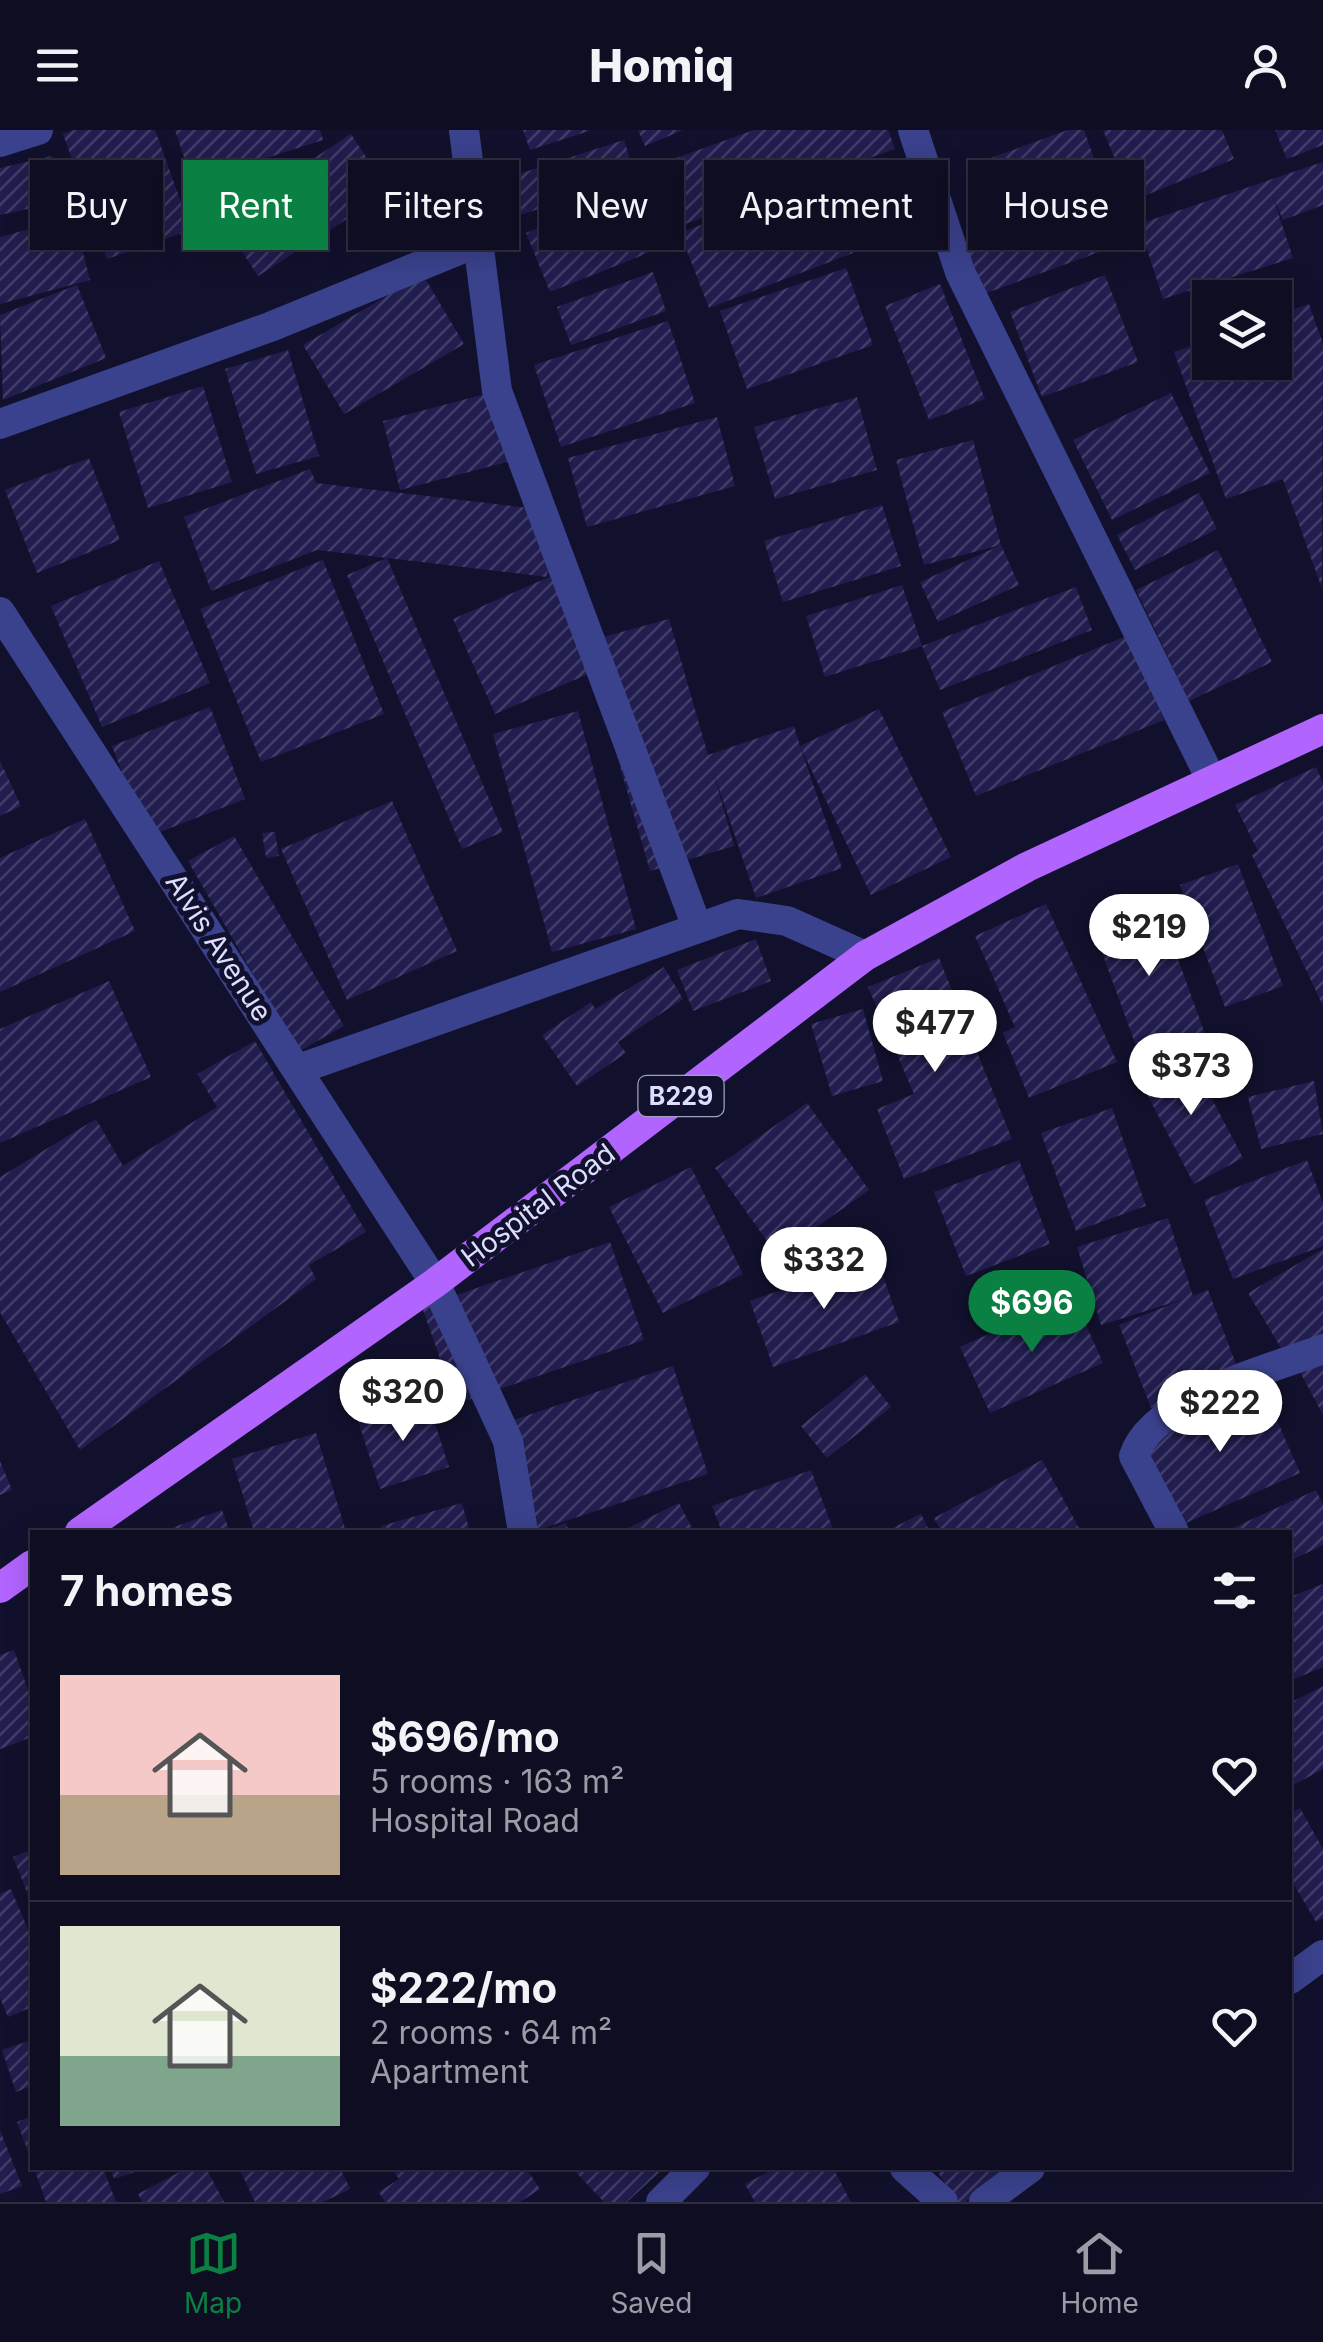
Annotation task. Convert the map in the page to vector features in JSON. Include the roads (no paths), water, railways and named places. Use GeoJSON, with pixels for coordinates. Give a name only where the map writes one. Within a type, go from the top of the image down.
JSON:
{"type":"FeatureCollection","features":[{"type":"Feature","properties":{"kind":"main road","name":"Hospital Road"},"geometry":{"type":"LineString","coordinates":[[83,1530],[435,1283],[865,956],[1026,867],[1323,729]]}},
{"type":"Feature","properties":{"kind":"main road"},"geometry":{"type":"LineString","coordinates":[[0,1588],[30,1567]]}},
{"type":"Feature","properties":{"kind":"street"},"geometry":{"type":"LineString","coordinates":[[0,142],[38,130]]}},
{"type":"Feature","properties":{"kind":"street"},"geometry":{"type":"LineString","coordinates":[[464,130],[468,160]]}},
{"type":"Feature","properties":{"kind":"street"},"geometry":{"type":"LineString","coordinates":[[913,130],[960,272],[1211,779]]}},
{"type":"Feature","properties":{"kind":"street"},"geometry":{"type":"LineString","coordinates":[[0,424],[270,328],[459,250]]}},
{"type":"Feature","properties":{"kind":"street"},"geometry":{"type":"LineString","coordinates":[[479,250],[496,391],[696,927]]}},
{"type":"Feature","properties":{"kind":"street","name":"Alvis Avenue"},"geometry":{"type":"LineString","coordinates":[[0,612],[435,1283],[508,1441],[523,1530]]}},
{"type":"Feature","properties":{"kind":"street"},"geometry":{"type":"LineString","coordinates":[[299,1069],[738,914],[787,921],[865,956]]}},
{"type":"Feature","properties":{"kind":"street"},"geometry":{"type":"LineString","coordinates":[[1173,1530],[1134,1456],[1140,1437],[1194,1398],[1323,1350]]}},
{"type":"Feature","properties":{"kind":"street"},"geometry":{"type":"LineString","coordinates":[[1292,1978],[1323,1955]]}},
{"type":"Feature","properties":{"kind":"street"},"geometry":{"type":"LineString","coordinates":[[660,2202],[693,2170]]}},
{"type":"Feature","properties":{"kind":"street"},"geometry":{"type":"LineString","coordinates":[[908,2170],[943,2202]]}},
{"type":"Feature","properties":{"kind":"street"},"geometry":{"type":"LineString","coordinates":[[984,2202],[1027,2170]]}}]}
